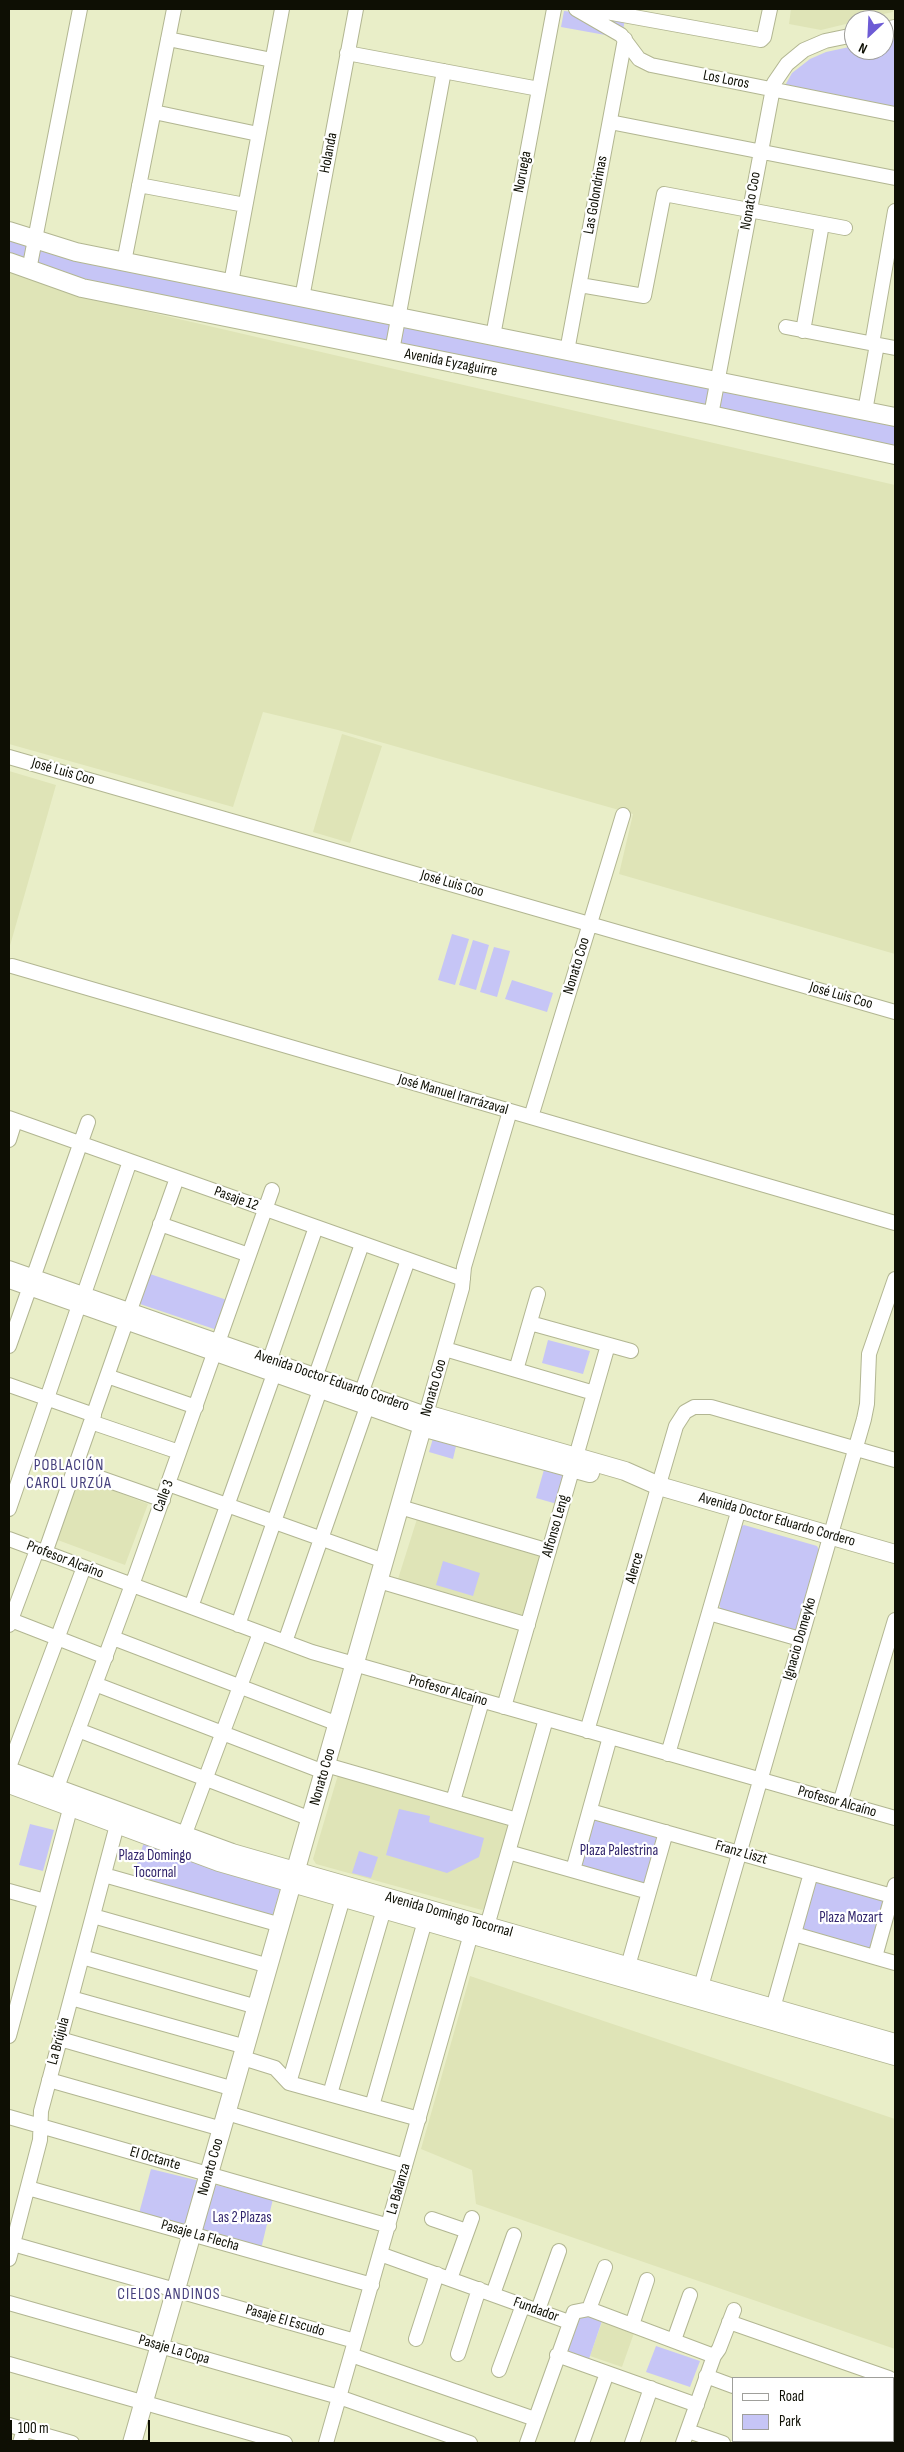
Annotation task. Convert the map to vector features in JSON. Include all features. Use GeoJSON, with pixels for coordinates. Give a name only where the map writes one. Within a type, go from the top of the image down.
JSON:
{"type":"FeatureCollection","features":[{"type":"Feature","properties":{"kind":"main road"},"geometry":{"type":"LineString","coordinates":[[9,231],[76,252],[895,417]]}},
{"type":"Feature","properties":{"kind":"main road","name":"Avenida Eyzaguirre"},"geometry":{"type":"LineString","coordinates":[[9,262],[82,288],[711,415],[895,455]]}},
{"type":"Feature","properties":{"kind":"main road","name":"Avenida Doctor Eduardo Cordero"},"geometry":{"type":"LineString","coordinates":[[424,1420],[574,1462],[634,1474],[658,1486],[895,1554]]}},
{"type":"Feature","properties":{"kind":"main road","name":"Nonato Coo"},"geometry":{"type":"LineString","coordinates":[[132,2443],[424,1420]]}},
{"type":"Feature","properties":{"kind":"main road","name":"Avenida Domingo Tocornal"},"geometry":{"type":"LineString","coordinates":[[9,1769],[54,1794],[72,1801],[184,1836],[294,1877],[343,1898],[471,1934],[699,1993],[773,2008],[895,2042]]}},
{"type":"Feature","properties":{"kind":"main road","name":"Avenida Domingo Tocornal"},"geometry":{"type":"LineString","coordinates":[[9,1784],[54,1794]]}},
{"type":"Feature","properties":{"kind":"main road","name":"Avenida Domingo Tocornal"},"geometry":{"type":"LineString","coordinates":[[72,1801],[117,1825],[203,1857],[294,1877],[487,1926],[628,1966],[699,1993],[895,2056]]}},
{"type":"Feature","properties":{"kind":"street"},"geometry":{"type":"LineString","coordinates":[[29,270],[33,240],[80,9]]}},
{"type":"Feature","properties":{"kind":"street"},"geometry":{"type":"LineString","coordinates":[[124,262],[174,9]]}},
{"type":"Feature","properties":{"kind":"street"},"geometry":{"type":"LineString","coordinates":[[231,283],[282,9]]}},
{"type":"Feature","properties":{"kind":"street","name":"Holanda"},"geometry":{"type":"LineString","coordinates":[[302,298],[356,9]]}},
{"type":"Feature","properties":{"kind":"street","name":"Noruega"},"geometry":{"type":"LineString","coordinates":[[493,336],[554,9]]}},
{"type":"Feature","properties":{"kind":"street","name":"Los Loros"},"geometry":{"type":"LineString","coordinates":[[576,9],[625,39],[635,55],[651,65],[895,114]]}},
{"type":"Feature","properties":{"kind":"street"},"geometry":{"type":"LineString","coordinates":[[590,9],[630,12],[763,39],[770,9]]}},
{"type":"Feature","properties":{"kind":"street","name":"Nonato Coo"},"geometry":{"type":"LineString","coordinates":[[711,415],[772,89],[787,64],[804,50],[825,41],[844,37]]}},
{"type":"Feature","properties":{"kind":"street"},"geometry":{"type":"LineString","coordinates":[[168,39],[272,60]]}},
{"type":"Feature","properties":{"kind":"street","name":"Las Golondrinas"},"geometry":{"type":"LineString","coordinates":[[567,351],[625,39]]}},
{"type":"Feature","properties":{"kind":"street"},"geometry":{"type":"LineString","coordinates":[[347,53],[539,89]]}},
{"type":"Feature","properties":{"kind":"street"},"geometry":{"type":"LineString","coordinates":[[392,351],[444,71]]}},
{"type":"Feature","properties":{"kind":"street"},"geometry":{"type":"LineString","coordinates":[[154,112],[258,134]]}},
{"type":"Feature","properties":{"kind":"street"},"geometry":{"type":"LineString","coordinates":[[610,122],[895,178]]}},
{"type":"Feature","properties":{"kind":"street"},"geometry":{"type":"LineString","coordinates":[[139,185],[245,205]]}},
{"type":"Feature","properties":{"kind":"street"},"geometry":{"type":"LineString","coordinates":[[580,285],[644,296],[664,194],[845,228]]}},
{"type":"Feature","properties":{"kind":"street"},"geometry":{"type":"LineString","coordinates":[[865,410],[876,350],[873,338],[895,211]]}},
{"type":"Feature","properties":{"kind":"street"},"geometry":{"type":"LineString","coordinates":[[803,331],[822,224]]}},
{"type":"Feature","properties":{"kind":"street"},"geometry":{"type":"LineString","coordinates":[[786,327],[895,348]]}},
{"type":"Feature","properties":{"kind":"street","name":"José Luis Coo"},"geometry":{"type":"LineString","coordinates":[[9,757],[895,1012]]}},
{"type":"Feature","properties":{"kind":"street","name":"Nonato Coo"},"geometry":{"type":"LineString","coordinates":[[531,1117],[623,815]]}},
{"type":"Feature","properties":{"kind":"street","name":"José Manuel Irarrázaval"},"geometry":{"type":"LineString","coordinates":[[12,966],[895,1223]]}},
{"type":"Feature","properties":{"kind":"street","name":"Nonato Coo"},"geometry":{"type":"LineString","coordinates":[[424,1420],[445,1349],[463,1279],[464,1266],[510,1111]]}},
{"type":"Feature","properties":{"kind":"street"},"geometry":{"type":"LineString","coordinates":[[9,1140],[12,1120]]}},
{"type":"Feature","properties":{"kind":"street","name":"Pasaje 12"},"geometry":{"type":"LineString","coordinates":[[12,1120],[463,1279]]}},
{"type":"Feature","properties":{"kind":"street"},"geometry":{"type":"LineString","coordinates":[[9,1346],[88,1122]]}},
{"type":"Feature","properties":{"kind":"street"},"geometry":{"type":"LineString","coordinates":[[9,1509],[130,1161]]}},
{"type":"Feature","properties":{"kind":"street"},"geometry":{"type":"LineString","coordinates":[[106,1657],[57,1638],[10,1623],[13,1602],[41,1551],[75,1469],[177,1178]]}},
{"type":"Feature","properties":{"kind":"street","name":"Calle 3"},"geometry":{"type":"LineString","coordinates":[[54,1794],[163,1500],[272,1190]]}},
{"type":"Feature","properties":{"kind":"street"},"geometry":{"type":"LineString","coordinates":[[160,1224],[249,1255]]}},
{"type":"Feature","properties":{"kind":"street"},"geometry":{"type":"LineString","coordinates":[[270,1359],[316,1227]]}},
{"type":"Feature","properties":{"kind":"street"},"geometry":{"type":"LineString","coordinates":[[316,1375],[362,1244]]}},
{"type":"Feature","properties":{"kind":"street"},"geometry":{"type":"LineString","coordinates":[[362,1391],[408,1260]]}},
{"type":"Feature","properties":{"kind":"street","name":"Avenida Doctor Eduardo Cordero"},"geometry":{"type":"LineString","coordinates":[[9,1268],[32,1282],[217,1347],[274,1374],[367,1407],[424,1420]]}},
{"type":"Feature","properties":{"kind":"street","name":"Ignacio Domeyko"},"geometry":{"type":"LineString","coordinates":[[699,1993],[856,1449],[867,1404],[869,1354],[895,1279]]}},
{"type":"Feature","properties":{"kind":"street","name":"Avenida Doctor Eduardo Cordero"},"geometry":{"type":"LineString","coordinates":[[9,1280],[32,1282]]}},
{"type":"Feature","properties":{"kind":"street"},"geometry":{"type":"LineString","coordinates":[[516,1370],[538,1294]]}},
{"type":"Feature","properties":{"kind":"street"},"geometry":{"type":"LineString","coordinates":[[530,1323],[631,1351]]}},
{"type":"Feature","properties":{"kind":"street","name":"Alfonso Leng"},"geometry":{"type":"LineString","coordinates":[[504,1707],[608,1345]]}},
{"type":"Feature","properties":{"kind":"street","name":"Avenida Doctor Eduardo Cordero"},"geometry":{"type":"LineString","coordinates":[[217,1347],[270,1359],[362,1391],[424,1420]]}},
{"type":"Feature","properties":{"kind":"street"},"geometry":{"type":"LineString","coordinates":[[445,1349],[594,1393]]}},
{"type":"Feature","properties":{"kind":"street"},"geometry":{"type":"LineString","coordinates":[[191,1607],[274,1374]]}},
{"type":"Feature","properties":{"kind":"street"},"geometry":{"type":"LineString","coordinates":[[107,1376],[196,1407]]}},
{"type":"Feature","properties":{"kind":"street"},"geometry":{"type":"LineString","coordinates":[[9,1385],[47,1398],[92,1418],[180,1452]]}},
{"type":"Feature","properties":{"kind":"street"},"geometry":{"type":"LineString","coordinates":[[238,1624],[320,1390]]}},
{"type":"Feature","properties":{"kind":"street","name":"Alerce"},"geometry":{"type":"LineString","coordinates":[[587,1731],[678,1421],[689,1409],[700,1406],[711,1407],[856,1449]]}},
{"type":"Feature","properties":{"kind":"street"},"geometry":{"type":"LineString","coordinates":[[285,1642],[367,1407]]}},
{"type":"Feature","properties":{"kind":"street"},"geometry":{"type":"LineString","coordinates":[[856,1449],[895,1460]]}},
{"type":"Feature","properties":{"kind":"street"},"geometry":{"type":"LineString","coordinates":[[75,1469],[163,1500]]}},
{"type":"Feature","properties":{"kind":"street"},"geometry":{"type":"LineString","coordinates":[[168,1484],[384,1561]]}},
{"type":"Feature","properties":{"kind":"street"},"geometry":{"type":"LineString","coordinates":[[400,1508],[549,1551]]}},
{"type":"Feature","properties":{"kind":"street"},"geometry":{"type":"LineString","coordinates":[[668,1754],[739,1509]]}},
{"type":"Feature","properties":{"kind":"street","name":"Profesor Alcaíno"},"geometry":{"type":"LineString","coordinates":[[9,1539],[285,1642],[482,1701],[895,1818]]}},
{"type":"Feature","properties":{"kind":"street"},"geometry":{"type":"LineString","coordinates":[[9,1769],[84,1567]]}},
{"type":"Feature","properties":{"kind":"street"},"geometry":{"type":"LineString","coordinates":[[378,1581],[528,1625]]}},
{"type":"Feature","properties":{"kind":"street"},"geometry":{"type":"LineString","coordinates":[[709,1613],[800,1639]]}},
{"type":"Feature","properties":{"kind":"street"},"geometry":{"type":"LineString","coordinates":[[840,1803],[895,1620]]}},
{"type":"Feature","properties":{"kind":"street"},"geometry":{"type":"LineString","coordinates":[[184,1836],[260,1633]]}},
{"type":"Feature","properties":{"kind":"street"},"geometry":{"type":"LineString","coordinates":[[113,1638],[338,1724]]}},
{"type":"Feature","properties":{"kind":"street"},"geometry":{"type":"LineString","coordinates":[[95,1684],[222,1733],[325,1768],[453,1801],[517,1820]]}},
{"type":"Feature","properties":{"kind":"street"},"geometry":{"type":"LineString","coordinates":[[453,1801],[482,1701]]}},
{"type":"Feature","properties":{"kind":"street"},"geometry":{"type":"LineString","coordinates":[[487,1926],[546,1719]]}},
{"type":"Feature","properties":{"kind":"street"},"geometry":{"type":"LineString","coordinates":[[78,1730],[311,1819]]}},
{"type":"Feature","properties":{"kind":"street"},"geometry":{"type":"LineString","coordinates":[[573,1870],[610,1737]]}},
{"type":"Feature","properties":{"kind":"street"},"geometry":{"type":"LineString","coordinates":[[9,2033],[72,1801]]}},
{"type":"Feature","properties":{"kind":"street","name":"Franz Liszt"},"geometry":{"type":"LineString","coordinates":[[590,1811],[811,1873],[894,1890]]}},
{"type":"Feature","properties":{"kind":"street","name":"La Brújula"},"geometry":{"type":"LineString","coordinates":[[9,2259],[40,2140],[40,2116],[117,1825]]}},
{"type":"Feature","properties":{"kind":"street"},"geometry":{"type":"LineString","coordinates":[[628,1966],[666,1832]]}},
{"type":"Feature","properties":{"kind":"street"},"geometry":{"type":"LineString","coordinates":[[508,1852],[649,1892]]}},
{"type":"Feature","properties":{"kind":"street"},"geometry":{"type":"LineString","coordinates":[[773,2008],[811,1873]]}},
{"type":"Feature","properties":{"kind":"street"},"geometry":{"type":"LineString","coordinates":[[104,1875],[281,1925]]}},
{"type":"Feature","properties":{"kind":"street"},"geometry":{"type":"LineString","coordinates":[[874,1957],[894,1890]]}},
{"type":"Feature","properties":{"kind":"street"},"geometry":{"type":"LineString","coordinates":[[9,1891],[45,1901]]}},
{"type":"Feature","properties":{"kind":"street"},"geometry":{"type":"LineString","coordinates":[[289,2083],[343,1898]]}},
{"type":"Feature","properties":{"kind":"street"},"geometry":{"type":"LineString","coordinates":[[330,2094],[384,1909]]}},
{"type":"Feature","properties":{"kind":"street"},"geometry":{"type":"LineString","coordinates":[[93,1916],[269,1966]]}},
{"type":"Feature","properties":{"kind":"street"},"geometry":{"type":"LineString","coordinates":[[372,2106],[425,1921]]}},
{"type":"Feature","properties":{"kind":"street","name":"La Balanza"},"geometry":{"type":"LineString","coordinates":[[327,2443],[471,1934]]}},
{"type":"Feature","properties":{"kind":"street"},"geometry":{"type":"LineString","coordinates":[[794,1934],[895,1963]]}},
{"type":"Feature","properties":{"kind":"street"},"geometry":{"type":"LineString","coordinates":[[82,1957],[257,2007]]}},
{"type":"Feature","properties":{"kind":"street"},"geometry":{"type":"LineString","coordinates":[[71,1998],[244,2052],[275,2068],[289,2083],[419,2119]]}},
{"type":"Feature","properties":{"kind":"street"},"geometry":{"type":"LineString","coordinates":[[60,2039],[234,2089]]}},
{"type":"Feature","properties":{"kind":"street"},"geometry":{"type":"LineString","coordinates":[[49,2080],[405,2166]]}},
{"type":"Feature","properties":{"kind":"street","name":"El Octante"},"geometry":{"type":"LineString","coordinates":[[9,2117],[389,2226]]}},
{"type":"Feature","properties":{"kind":"street","name":"Pasaje La Flecha"},"geometry":{"type":"LineString","coordinates":[[28,2188],[372,2285]]}},
{"type":"Feature","properties":{"kind":"street"},"geometry":{"type":"LineString","coordinates":[[416,2339],[443,2277],[469,2225],[432,2219]]}},
{"type":"Feature","properties":{"kind":"street"},"geometry":{"type":"LineString","coordinates":[[494,2294],[514,2235]]}},
{"type":"Feature","properties":{"kind":"street","name":"Pasaje El Escudo"},"geometry":{"type":"LineString","coordinates":[[13,2244],[355,2341]]}},
{"type":"Feature","properties":{"kind":"street"},"geometry":{"type":"LineString","coordinates":[[538,2310],[559,2251]]}},
{"type":"Feature","properties":{"kind":"street","name":"Fundador"},"geometry":{"type":"LineString","coordinates":[[380,2254],[569,2322],[574,2312],[589,2309]]}},
{"type":"Feature","properties":{"kind":"street"},"geometry":{"type":"LineString","coordinates":[[605,2267],[589,2309],[714,2356]]}},
{"type":"Feature","properties":{"kind":"street"},"geometry":{"type":"LineString","coordinates":[[632,2325],[647,2280]]}},
{"type":"Feature","properties":{"kind":"street"},"geometry":{"type":"LineString","coordinates":[[458,2354],[479,2289]]}},
{"type":"Feature","properties":{"kind":"street"},"geometry":{"type":"LineString","coordinates":[[674,2340],[690,2295]]}},
{"type":"Feature","properties":{"kind":"street","name":"Pasaje La Copa"},"geometry":{"type":"LineString","coordinates":[[9,2303],[339,2397],[437,2438],[470,2443]]}},
{"type":"Feature","properties":{"kind":"street"},"geometry":{"type":"LineString","coordinates":[[500,2370],[523,2305]]}},
{"type":"Feature","properties":{"kind":"street"},"geometry":{"type":"LineString","coordinates":[[723,2443],[686,2437],[706,2376],[719,2349],[731,2316],[863,2374],[882,2377]]}},
{"type":"Feature","properties":{"kind":"street"},"geometry":{"type":"LineString","coordinates":[[526,2443],[569,2322]]}},
{"type":"Feature","properties":{"kind":"street"},"geometry":{"type":"LineString","coordinates":[[557,2355],[697,2405]]}},
{"type":"Feature","properties":{"kind":"street"},"geometry":{"type":"LineString","coordinates":[[351,2356],[535,2418]]}},
{"type":"Feature","properties":{"kind":"street"},"geometry":{"type":"LineString","coordinates":[[9,2364],[285,2443]]}},
{"type":"Feature","properties":{"kind":"street"},"geometry":{"type":"LineString","coordinates":[[582,2443],[607,2373]]}},
{"type":"Feature","properties":{"kind":"street"},"geometry":{"type":"LineString","coordinates":[[706,2376],[732,2386]]}},
{"type":"Feature","properties":{"kind":"street"},"geometry":{"type":"LineString","coordinates":[[632,2443],[651,2388]]}},
{"type":"Feature","properties":{"kind":"street"},"geometry":{"type":"LineString","coordinates":[[9,2425],[66,2442]]}},
{"type":"Feature","properties":{"kind":"street"},"geometry":{"type":"LineString","coordinates":[[20,2443],[24,2429]]}},
{"type":"Feature","properties":{"kind":"shaded area"},"geometry":{"type":"Polygon","coordinates":[[[791,9],[894,9],[844,10],[844,24],[821,30],[789,24],[791,9]]]}},
{"type":"Feature","properties":{"kind":"shaded area"},"geometry":{"type":"Polygon","coordinates":[[[9,272],[62,290],[114,304],[895,485],[895,954],[619,874],[633,814],[338,730],[263,712],[233,807],[9,744],[9,272]]]}},
{"type":"Feature","properties":{"kind":"shaded area"},"geometry":{"type":"Polygon","coordinates":[[[342,734],[382,746],[350,843],[313,832],[342,734]]]}},
{"type":"Feature","properties":{"kind":"shaded area"},"geometry":{"type":"Polygon","coordinates":[[[9,771],[56,785],[9,949],[9,771]]]}},
{"type":"Feature","properties":{"kind":"shaded area"},"geometry":{"type":"Polygon","coordinates":[[[78,1477],[148,1504],[125,1565],[55,1539],[78,1477]]]}},
{"type":"Feature","properties":{"kind":"shaded area"},"geometry":{"type":"Polygon","coordinates":[[[417,1519],[542,1556],[523,1615],[398,1579],[417,1519]]]}},
{"type":"Feature","properties":{"kind":"shaded area"},"geometry":{"type":"Polygon","coordinates":[[[338,1775],[507,1821],[511,1829],[489,1905],[482,1910],[316,1864],[313,1859],[338,1775]]]}},
{"type":"Feature","properties":{"kind":"shaded area"},"geometry":{"type":"Polygon","coordinates":[[[470,1976],[895,2119],[895,2349],[476,2204],[472,2170],[421,2149],[470,1976]]]}},
{"type":"Feature","properties":{"kind":"shaded area"},"geometry":{"type":"Polygon","coordinates":[[[602,2322],[634,2333],[622,2367],[590,2356],[602,2322]]]}},
{"type":"Feature","properties":{"kind":"green space"},"geometry":{"type":"Polygon","coordinates":[[[564,11],[625,18],[622,38],[561,27],[564,11]]]}},
{"type":"Feature","properties":{"kind":"green space"},"geometry":{"type":"Polygon","coordinates":[[[894,38],[895,111],[783,89],[792,73],[810,59],[826,52],[844,48],[844,60],[894,60],[894,38]]]}},
{"type":"Feature","properties":{"kind":"green space"},"geometry":{"type":"Polygon","coordinates":[[[9,236],[895,426],[895,447],[81,282],[9,255],[9,236]]]}},
{"type":"Feature","properties":{"kind":"green space"},"geometry":{"type":"Polygon","coordinates":[[[452,934],[469,939],[455,985],[438,980],[452,934]]]}},
{"type":"Feature","properties":{"kind":"green space"},"geometry":{"type":"Polygon","coordinates":[[[473,940],[489,945],[476,990],[459,985],[473,940]]]}},
{"type":"Feature","properties":{"kind":"green space"},"geometry":{"type":"Polygon","coordinates":[[[494,947],[510,951],[497,997],[480,992],[494,947]]]}},
{"type":"Feature","properties":{"kind":"green space"},"geometry":{"type":"Polygon","coordinates":[[[512,980],[553,993],[547,1012],[505,999],[512,980]]]}},
{"type":"Feature","properties":{"kind":"green space"},"geometry":{"type":"Polygon","coordinates":[[[150,1274],[227,1300],[217,1330],[140,1304],[150,1274]]]}},
{"type":"Feature","properties":{"kind":"green space"},"geometry":{"type":"Polygon","coordinates":[[[548,1340],[590,1351],[583,1374],[542,1363],[548,1340]]]}},
{"type":"Feature","properties":{"kind":"green space"},"geometry":{"type":"Polygon","coordinates":[[[434,1435],[457,1442],[453,1459],[429,1452],[434,1435]]]}},
{"type":"Feature","properties":{"kind":"green space"},"geometry":{"type":"Polygon","coordinates":[[[545,1466],[566,1472],[557,1504],[536,1498],[545,1466]]]}},
{"type":"Feature","properties":{"kind":"green space"},"geometry":{"type":"Polygon","coordinates":[[[744,1525],[817,1546],[820,1552],[796,1629],[791,1631],[722,1611],[718,1603],[740,1527],[744,1525]]]}},
{"type":"Feature","properties":{"kind":"green space"},"geometry":{"type":"Polygon","coordinates":[[[443,1561],[480,1573],[473,1596],[436,1585],[443,1561]]]}},
{"type":"Feature","properties":{"kind":"green space"},"geometry":{"type":"Polygon","coordinates":[[[399,1809],[430,1816],[429,1822],[484,1838],[479,1857],[447,1873],[386,1855],[399,1809]]]}},
{"type":"Feature","properties":{"kind":"green space","name":"Plaza Palestrina"},"geometry":{"type":"Polygon","coordinates":[[[591,1816],[658,1833],[646,1887],[579,1869],[591,1816]]]}},
{"type":"Feature","properties":{"kind":"green space"},"geometry":{"type":"Polygon","coordinates":[[[30,1824],[54,1830],[43,1871],[19,1865],[30,1824]]]}},
{"type":"Feature","properties":{"kind":"green space","name":"Plaza Domingo Tocornal"},"geometry":{"type":"Polygon","coordinates":[[[144,1842],[281,1885],[272,1918],[133,1876],[144,1842]]]}},
{"type":"Feature","properties":{"kind":"green space"},"geometry":{"type":"Polygon","coordinates":[[[359,1851],[378,1857],[371,1878],[352,1873],[359,1851]]]}},
{"type":"Feature","properties":{"kind":"green space","name":"Plaza Mozart"},"geometry":{"type":"Polygon","coordinates":[[[818,1880],[884,1899],[887,1903],[874,1948],[869,1951],[800,1929],[814,1884],[818,1880]]]}},
{"type":"Feature","properties":{"kind":"green space","name":"Las 2 Plazas"},"geometry":{"type":"Polygon","coordinates":[[[151,2169],[273,2199],[261,2249],[138,2217],[151,2169]]]}},
{"type":"Feature","properties":{"kind":"green space"},"geometry":{"type":"Polygon","coordinates":[[[583,2311],[603,2318],[589,2359],[568,2352],[565,2346],[576,2315],[583,2311]]]}},
{"type":"Feature","properties":{"kind":"green space"},"geometry":{"type":"Polygon","coordinates":[[[656,2346],[700,2361],[690,2387],[646,2372],[656,2346]]]}},
{"type":"Feature","properties":{"kind":"district","name":"POBLACIÓN CAROL URZÚA"},"geometry":{"type":"Point","coordinates":[69,1475]}},
{"type":"Feature","properties":{"kind":"district","name":"CIELOS ANDINOS"},"geometry":{"type":"Point","coordinates":[169,2295]}}]}
